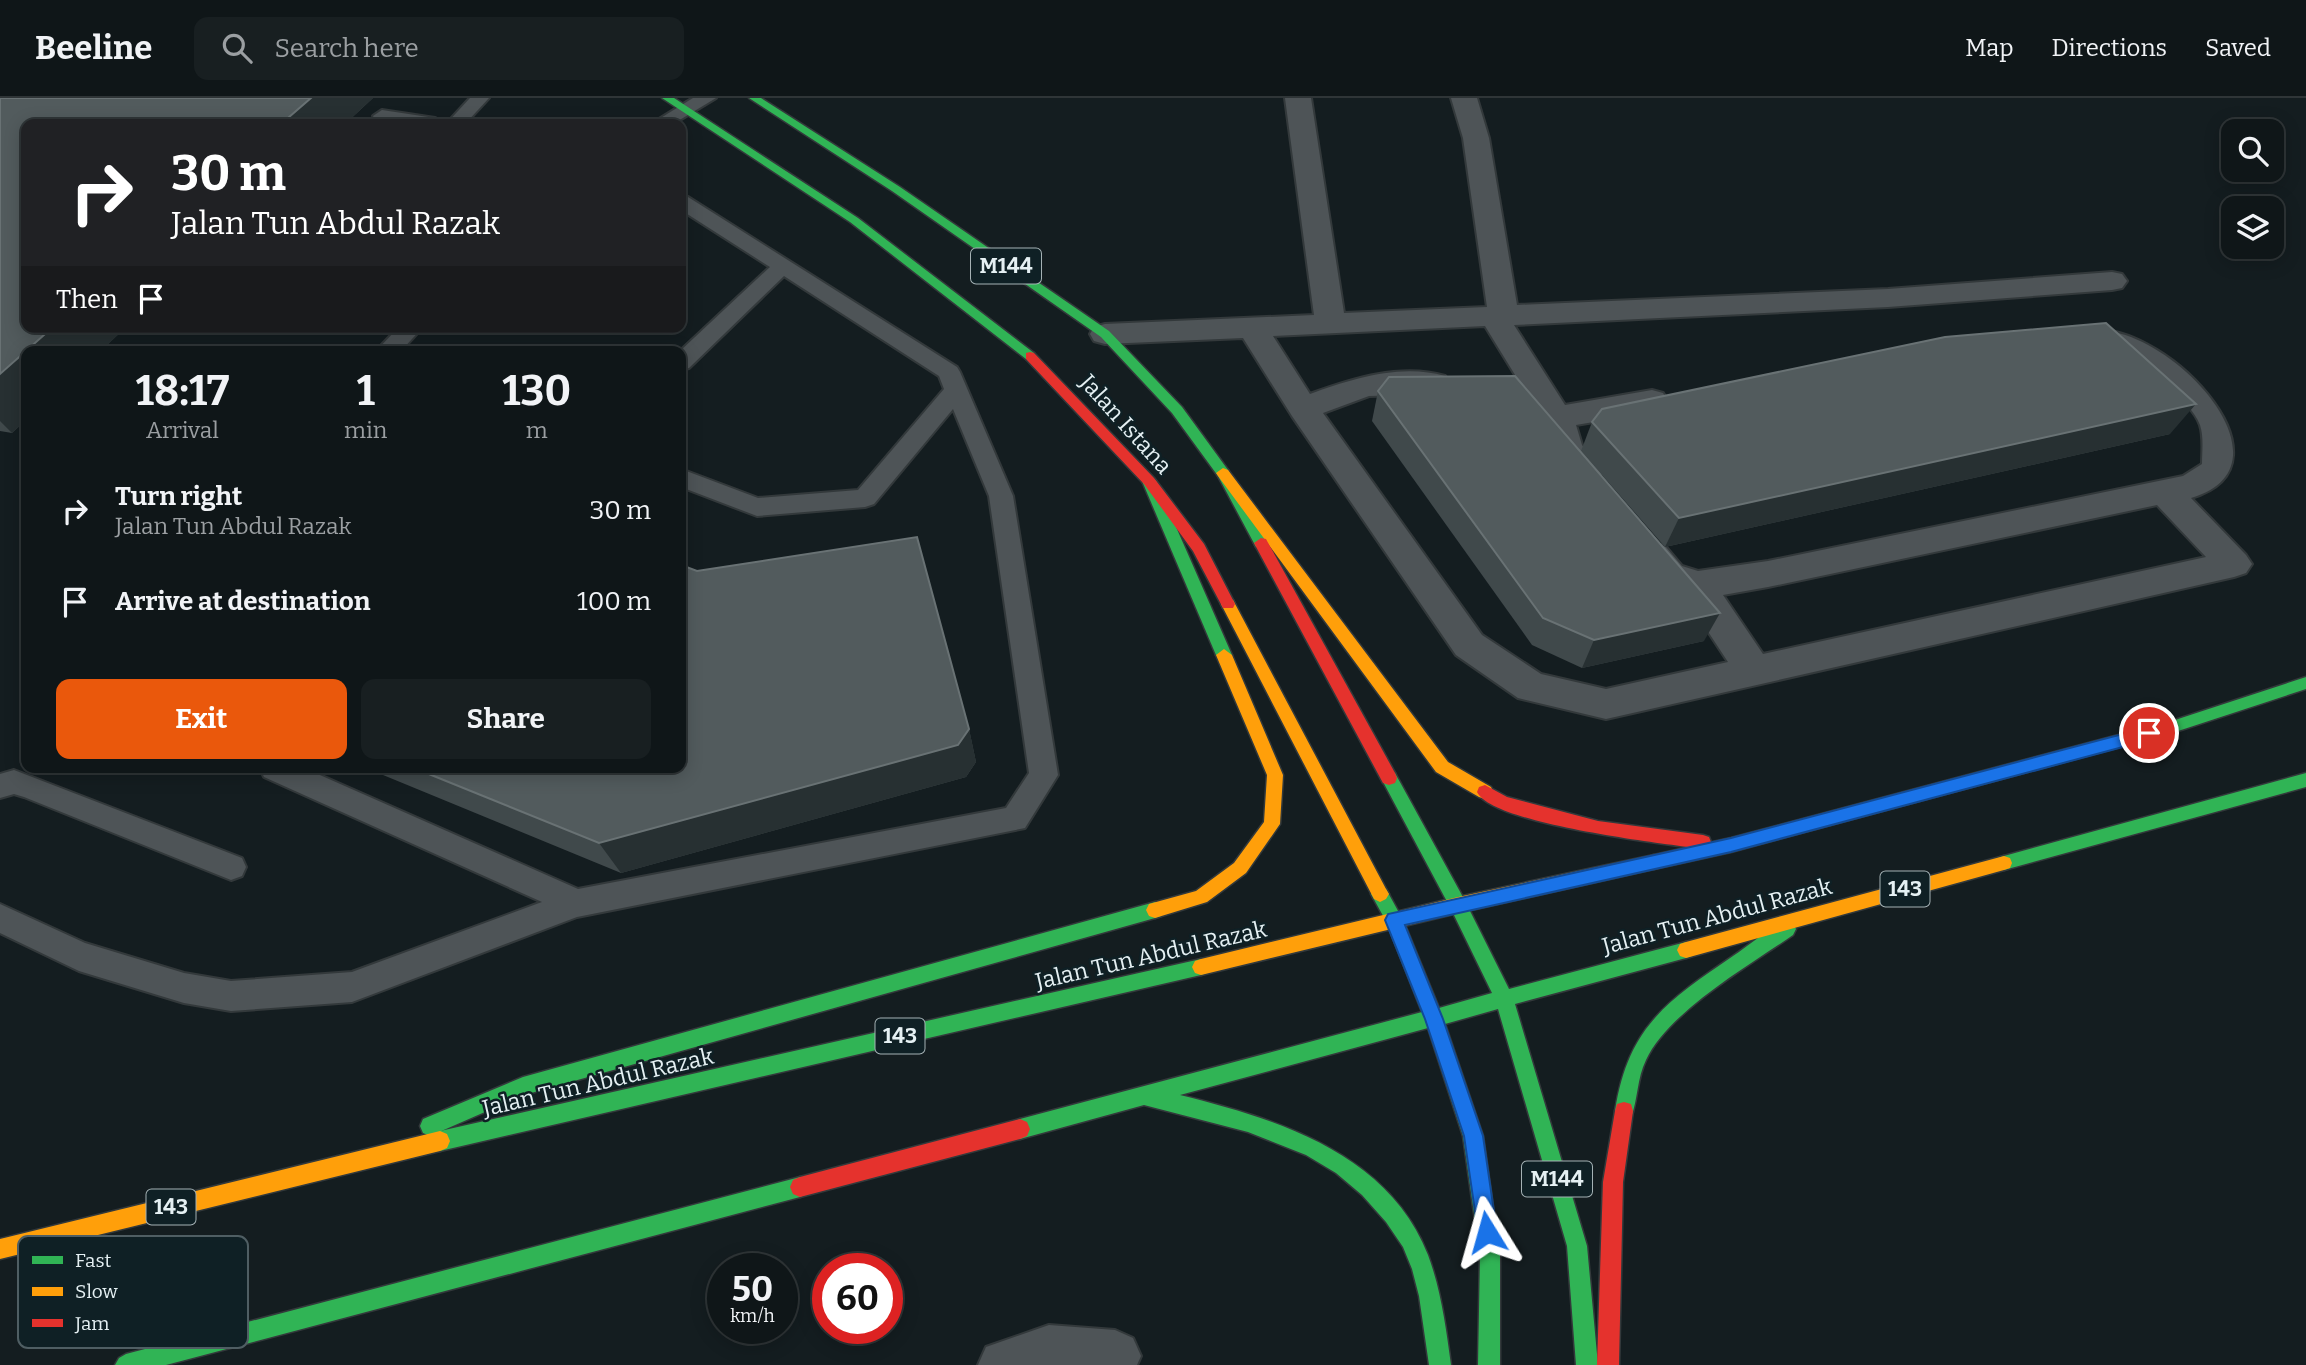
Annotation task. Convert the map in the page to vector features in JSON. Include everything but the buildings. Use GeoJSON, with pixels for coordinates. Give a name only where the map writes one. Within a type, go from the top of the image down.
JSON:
{"type":"FeatureCollection","features":[{"type":"Feature","properties":{"kind":"main road","name":"Jalan Istana"},"geometry":{"type":"LineString","coordinates":[[667,98],[854,220],[1036,361],[1149,481],[1199,548],[1394,920]]}},
{"type":"Feature","properties":{"kind":"main road","name":"Jalan Istana"},"geometry":{"type":"LineString","coordinates":[[754,98],[896,189],[1105,334],[1177,410],[1223,473],[1458,905]]}},
{"type":"Feature","properties":{"kind":"main road"},"geometry":{"type":"LineString","coordinates":[[1223,473],[1442,767],[1503,803],[1598,828],[1731,845]]}},
{"type":"Feature","properties":{"kind":"main road"},"geometry":{"type":"LineString","coordinates":[[341,1164],[523,1086],[1201,897],[1240,868],[1272,824],[1275,775],[1149,481]]}},
{"type":"Feature","properties":{"kind":"main road","name":"Jalan Tun Abdul Razak"},"geometry":{"type":"LineString","coordinates":[[52,1236],[341,1164],[1261,953],[1458,905],[1731,845],[2175,726],[2306,683]]}},
{"type":"Feature","properties":{"kind":"main road","name":"Jalan Tun Abdul Razak"},"geometry":{"type":"LineString","coordinates":[[248,1333],[1434,1019],[2306,780]]}},
{"type":"Feature","properties":{"kind":"main road","name":"M144"},"geometry":{"type":"LineString","coordinates":[[1458,905],[1504,998],[1577,1245],[1587,1365]]}},
{"type":"Feature","properties":{"kind":"main road"},"geometry":{"type":"LineString","coordinates":[[1608,1365],[1613,1182],[1627,1088],[1644,1045],[1679,1008],[1805,916]]}},
{"type":"Feature","properties":{"kind":"main road","name":"M144"},"geometry":{"type":"LineString","coordinates":[[1394,920],[1434,1019],[1473,1136],[1490,1256],[1489,1365]]}},
{"type":"Feature","properties":{"kind":"main road"},"geometry":{"type":"LineString","coordinates":[[1143,1095],[1273,1128],[1321,1151],[1360,1175],[1390,1207],[1417,1254],[1436,1330],[1440,1365]]}},
{"type":"Feature","properties":{"kind":"main road","name":"Jalan Tun Abdul Razak"},"geometry":{"type":"LineString","coordinates":[[0,1249],[18,1245]]}},
{"type":"Feature","properties":{"kind":"main road","name":"Jalan Tun Abdul Razak"},"geometry":{"type":"LineString","coordinates":[[126,1365],[190,1348]]}},
{"type":"Feature","properties":{"kind":"street"},"geometry":{"type":"LineString","coordinates":[[1298,98],[1330,323]]}},
{"type":"Feature","properties":{"kind":"street"},"geometry":{"type":"LineString","coordinates":[[1464,98],[1476,138],[1499,317],[1518,380],[1557,418],[1567,449],[1601,491]]}},
{"type":"Feature","properties":{"kind":"street"},"geometry":{"type":"LineString","coordinates":[[1105,334],[1888,298],[2112,281]]}},
{"type":"Feature","properties":{"kind":"street"},"geometry":{"type":"LineString","coordinates":[[1251,326],[1303,408],[1469,645],[1531,687],[1606,704],[2234,564],[2164,492]]}},
{"type":"Feature","properties":{"kind":"street"},"geometry":{"type":"LineString","coordinates":[[1635,533],[1670,575],[1697,585],[1768,574],[2192,486],[2218,469],[2215,423],[2194,394],[2135,351],[2102,339],[2070,337]]}},
{"type":"Feature","properties":{"kind":"street"},"geometry":{"type":"LineString","coordinates":[[1303,408],[1366,385],[1463,382]]}},
{"type":"Feature","properties":{"kind":"street"},"geometry":{"type":"LineString","coordinates":[[1557,418],[1679,396]]}},
{"type":"Feature","properties":{"kind":"street"},"geometry":{"type":"LineString","coordinates":[[1697,585],[1754,671]]}},
{"type":"Feature","properties":{"kind":"street"},"geometry":{"type":"LineString","coordinates":[[1004,1365],[1049,1350],[1120,1361]]}},
{"type":"Feature","properties":{"kind":"lane"},"geometry":{"type":"LineString","coordinates":[[379,119],[400,98]]}},
{"type":"Feature","properties":{"kind":"lane"},"geometry":{"type":"LineString","coordinates":[[460,119],[480,98]]}},
{"type":"Feature","properties":{"kind":"lane"},"geometry":{"type":"LineString","coordinates":[[670,119],[707,98]]}},
{"type":"Feature","properties":{"kind":"lane"},"geometry":{"type":"LineString","coordinates":[[0,918],[79,956],[184,988],[231,996],[352,987],[577,903],[1015,819],[1044,775],[1001,496],[949,372],[686,204]]}},
{"type":"Feature","properties":{"kind":"lane"},"geometry":{"type":"LineString","coordinates":[[686,358],[783,266]]}},
{"type":"Feature","properties":{"kind":"lane"},"geometry":{"type":"LineString","coordinates":[[392,346],[406,333]]}},
{"type":"Feature","properties":{"kind":"lane"},"geometry":{"type":"LineString","coordinates":[[686,480],[757,507],[865,498],[956,390]]}},
{"type":"Feature","properties":{"kind":"lane"},"geometry":{"type":"LineString","coordinates":[[285,773],[577,903]]}},
{"type":"Feature","properties":{"kind":"lane"},"geometry":{"type":"LineString","coordinates":[[0,786],[14,782],[28,786],[231,867]]}},
{"type":"Feature","properties":{"kind":"traffic: fast"},"geometry":{"type":"LineString","coordinates":[[667,98],[854,220],[1030,356]]}},
{"type":"Feature","properties":{"kind":"traffic: fast"},"geometry":{"type":"LineString","coordinates":[[754,98],[896,189],[1105,334],[1177,410],[1223,473],[1261,543]]}},
{"type":"Feature","properties":{"kind":"traffic: fast"},"geometry":{"type":"LineString","coordinates":[[1149,481],[1224,655]]}},
{"type":"Feature","properties":{"kind":"traffic: fast"},"geometry":{"type":"LineString","coordinates":[[1654,862],[1731,845],[2175,726],[2306,683]]}},
{"type":"Feature","properties":{"kind":"traffic: fast"},"geometry":{"type":"LineString","coordinates":[[1389,778],[1458,905],[1504,998],[1577,1246],[1587,1365]]}},
{"type":"Feature","properties":{"kind":"traffic: fast"},"geometry":{"type":"LineString","coordinates":[[2004,863],[2306,780]]}},
{"type":"Feature","properties":{"kind":"traffic: fast"},"geometry":{"type":"LineString","coordinates":[[1380,894],[1394,920],[1434,1019],[1473,1136],[1490,1256],[1489,1365]]}},
{"type":"Feature","properties":{"kind":"traffic: fast"},"geometry":{"type":"LineString","coordinates":[[430,1126],[523,1086],[1155,910]]}},
{"type":"Feature","properties":{"kind":"traffic: fast"},"geometry":{"type":"LineString","coordinates":[[1624,1111],[1636,1060],[1657,1029],[1691,998],[1787,929]]}},
{"type":"Feature","properties":{"kind":"traffic: fast"},"geometry":{"type":"LineString","coordinates":[[1020,1129],[1686,950]]}},
{"type":"Feature","properties":{"kind":"traffic: fast"},"geometry":{"type":"LineString","coordinates":[[440,1141],[1201,967]]}},
{"type":"Feature","properties":{"kind":"traffic: fast"},"geometry":{"type":"LineString","coordinates":[[1145,1096],[1248,1122],[1281,1134],[1313,1148],[1342,1166],[1369,1188],[1393,1215],[1418,1256],[1430,1296],[1440,1365]]}},
{"type":"Feature","properties":{"kind":"traffic: fast"},"geometry":{"type":"LineString","coordinates":[[248,1333],[800,1187]]}},
{"type":"Feature","properties":{"kind":"traffic: fast"},"geometry":{"type":"LineString","coordinates":[[126,1365],[190,1348]]}},
{"type":"Feature","properties":{"kind":"traffic: slow"},"geometry":{"type":"LineString","coordinates":[[1223,473],[1442,767],[1485,792]]}},
{"type":"Feature","properties":{"kind":"traffic: slow"},"geometry":{"type":"LineString","coordinates":[[1228,604],[1380,894]]}},
{"type":"Feature","properties":{"kind":"traffic: slow"},"geometry":{"type":"LineString","coordinates":[[1155,910],[1201,897],[1240,868],[1272,824],[1275,775],[1224,655]]}},
{"type":"Feature","properties":{"kind":"traffic: slow"},"geometry":{"type":"LineString","coordinates":[[1201,967],[1458,905],[1654,862]]}},
{"type":"Feature","properties":{"kind":"traffic: slow"},"geometry":{"type":"LineString","coordinates":[[1686,950],[2004,863]]}},
{"type":"Feature","properties":{"kind":"traffic: slow"},"geometry":{"type":"LineString","coordinates":[[53,1236],[440,1141]]}},
{"type":"Feature","properties":{"kind":"traffic: slow"},"geometry":{"type":"LineString","coordinates":[[0,1249],[18,1245]]}},
{"type":"Feature","properties":{"kind":"traffic: jam"},"geometry":{"type":"LineString","coordinates":[[1030,356],[1149,481],[1199,548],[1228,604]]}},
{"type":"Feature","properties":{"kind":"traffic: jam"},"geometry":{"type":"LineString","coordinates":[[1261,543],[1389,778]]}},
{"type":"Feature","properties":{"kind":"traffic: jam"},"geometry":{"type":"LineString","coordinates":[[1485,792],[1503,803],[1598,828],[1703,842]]}},
{"type":"Feature","properties":{"kind":"traffic: jam"},"geometry":{"type":"LineString","coordinates":[[1608,1365],[1613,1182],[1624,1111]]}},
{"type":"Feature","properties":{"kind":"traffic: jam"},"geometry":{"type":"LineString","coordinates":[[800,1187],[1020,1129]]}},
{"type":"Feature","properties":{"kind":"route"},"geometry":{"type":"LineString","coordinates":[[1487,1232],[1473,1136],[1434,1019],[1394,920],[1731,845],[2149,733]]}}]}
